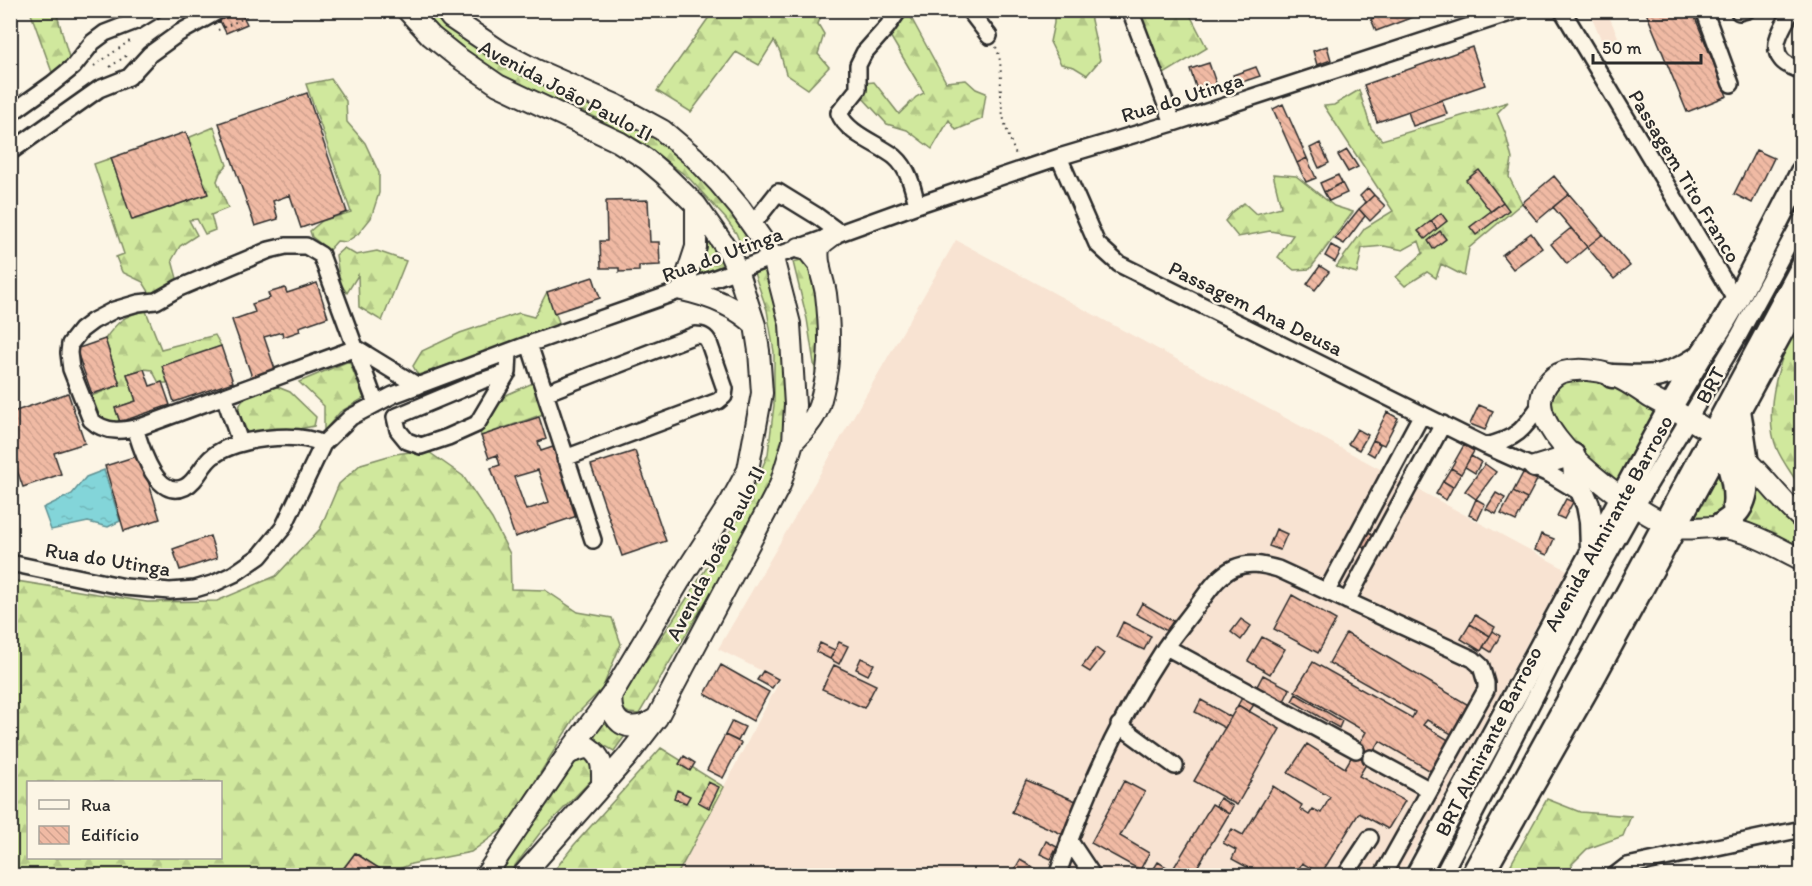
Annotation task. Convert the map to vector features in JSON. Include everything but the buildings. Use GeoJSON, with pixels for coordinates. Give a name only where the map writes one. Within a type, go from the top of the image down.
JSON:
{"type":"FeatureCollection","features":[{"type":"Feature","properties":{"kind":"highway","name":"Avenida Almirante Barroso"},"geometry":{"type":"LineString","coordinates":[[1417,876],[1592,551],[1628,502],[1680,413],[1700,357],[1736,301],[1802,172]]}},
{"type":"Feature","properties":{"kind":"highway"},"geometry":{"type":"LineString","coordinates":[[1481,876],[1587,689],[1668,524],[1716,435],[1739,409],[1802,294]]}},
{"type":"Feature","properties":{"kind":"highway"},"geometry":{"type":"LineString","coordinates":[[1612,376],[1651,378],[1683,368],[1700,357]]}},
{"type":"Feature","properties":{"kind":"highway"},"geometry":{"type":"LineString","coordinates":[[1718,527],[1742,506],[1748,476],[1748,462],[1739,409]]}},
{"type":"Feature","properties":{"kind":"highway"},"geometry":{"type":"LineString","coordinates":[[1716,435],[1735,497],[1734,506],[1718,527]]}},
{"type":"Feature","properties":{"kind":"highway"},"geometry":{"type":"LineString","coordinates":[[1573,455],[1575,474],[1588,506],[1591,521],[1592,551]]}},
{"type":"Feature","properties":{"kind":"main road","name":"Avenida João Paulo II"},"geometry":{"type":"LineString","coordinates":[[406,10],[431,36],[498,85],[619,142],[646,159],[666,176],[696,206],[721,238],[737,270],[755,325],[759,351],[762,393],[748,470],[612,694],[567,755],[485,876]]}},
{"type":"Feature","properties":{"kind":"main road","name":"Avenida João Paulo II"},"geometry":{"type":"LineString","coordinates":[[445,10],[451,18],[503,53],[616,105],[662,130],[693,158],[719,183],[752,225],[773,258],[790,324],[795,405],[793,442],[780,485],[657,718],[627,757],[522,876]]}},
{"type":"Feature","properties":{"kind":"main road"},"geometry":{"type":"LineString","coordinates":[[696,206],[696,247],[682,291],[712,298],[738,311],[755,325]]}},
{"type":"Feature","properties":{"kind":"main road"},"geometry":{"type":"LineString","coordinates":[[793,442],[814,418],[820,405],[827,375],[830,352],[829,322],[819,249],[822,244],[836,235]]}},
{"type":"Feature","properties":{"kind":"main road"},"geometry":{"type":"LineString","coordinates":[[799,248],[807,250],[820,266]]}},
{"type":"Feature","properties":{"kind":"main road"},"geometry":{"type":"LineString","coordinates":[[1802,519],[1748,462],[1716,435],[1612,376],[1590,370],[1570,370],[1557,374],[1542,390],[1541,404],[1546,424],[1573,455],[1611,490],[1628,502],[1668,524],[1718,527],[1765,540],[1802,560]]}},
{"type":"Feature","properties":{"kind":"main road"},"geometry":{"type":"LineString","coordinates":[[1534,467],[1573,455]]}},
{"type":"Feature","properties":{"kind":"main road"},"geometry":{"type":"LineString","coordinates":[[612,694],[610,705],[614,717],[620,723],[642,726],[657,718]]}},
{"type":"Feature","properties":{"kind":"main road"},"geometry":{"type":"LineString","coordinates":[[567,755],[588,747],[596,753],[602,764],[602,785]]}},
{"type":"Feature","properties":{"kind":"street"},"geometry":{"type":"LineString","coordinates":[[10,114],[73,67],[93,42],[105,33],[136,21],[154,10]]}},
{"type":"Feature","properties":{"kind":"street"},"geometry":{"type":"LineString","coordinates":[[10,152],[99,89],[129,77],[150,54],[180,33],[220,10]]}},
{"type":"Feature","properties":{"kind":"street"},"geometry":{"type":"LineString","coordinates":[[899,10],[864,53],[858,65],[858,89],[839,113],[843,121],[855,132],[895,158],[903,166],[909,176],[917,205]]}},
{"type":"Feature","properties":{"kind":"street"},"geometry":{"type":"LineString","coordinates":[[969,10],[989,36]]}},
{"type":"Feature","properties":{"kind":"street"},"geometry":{"type":"LineString","coordinates":[[1130,10],[1173,123]]}},
{"type":"Feature","properties":{"kind":"street","name":"Passagem Tito Franco"},"geometry":{"type":"LineString","coordinates":[[1562,10],[1736,301]]}},
{"type":"Feature","properties":{"kind":"street"},"geometry":{"type":"LineString","coordinates":[[1704,10],[1731,84]]}},
{"type":"Feature","properties":{"kind":"street"},"geometry":{"type":"LineString","coordinates":[[1792,10],[1777,41],[1777,52],[1781,61],[1802,72]]}},
{"type":"Feature","properties":{"kind":"street","name":"Rua do Utinga"},"geometry":{"type":"LineString","coordinates":[[10,563],[125,587],[170,591],[195,589],[215,583],[234,574],[260,556],[283,528],[323,444],[351,417],[393,395],[529,344],[1022,169],[1173,123],[1515,11]]}},
{"type":"Feature","properties":{"kind":"street","name":"Passagem Ana Deusa"},"geometry":{"type":"LineString","coordinates":[[1059,157],[1097,244],[1119,264],[1581,492]]}},
{"type":"Feature","properties":{"kind":"street"},"geometry":{"type":"LineString","coordinates":[[752,225],[778,192],[818,216],[836,235]]}},
{"type":"Feature","properties":{"kind":"street"},"geometry":{"type":"LineString","coordinates":[[1680,413],[1738,337],[1802,219]]}},
{"type":"Feature","properties":{"kind":"street"},"geometry":{"type":"LineString","coordinates":[[356,348],[119,432],[95,424],[91,420],[71,369],[69,353],[70,344],[81,330],[114,310],[138,303],[156,301],[179,288],[269,250],[286,246],[306,246],[321,255],[356,348],[376,404]]}},
{"type":"Feature","properties":{"kind":"street","name":"BRT"},"geometry":{"type":"LineString","coordinates":[[1716,435],[1802,260]]}},
{"type":"Feature","properties":{"kind":"street"},"geometry":{"type":"LineString","coordinates":[[545,393],[695,335],[705,336],[709,343],[725,389],[724,396],[718,401],[565,458]]}},
{"type":"Feature","properties":{"kind":"street"},"geometry":{"type":"LineString","coordinates":[[529,344],[593,540]]}},
{"type":"Feature","properties":{"kind":"street"},"geometry":{"type":"LineString","coordinates":[[356,348],[418,386]]}},
{"type":"Feature","properties":{"kind":"street"},"geometry":{"type":"LineString","coordinates":[[508,352],[508,372],[477,424],[421,446],[407,441],[398,430],[395,417],[508,372]]}},
{"type":"Feature","properties":{"kind":"street"},"geometry":{"type":"LineString","coordinates":[[224,396],[240,442]]}},
{"type":"Feature","properties":{"kind":"street"},"geometry":{"type":"LineString","coordinates":[[1486,446],[1505,441],[1517,434],[1541,404]]}},
{"type":"Feature","properties":{"kind":"street"},"geometry":{"type":"LineString","coordinates":[[1327,591],[1422,414]]}},
{"type":"Feature","properties":{"kind":"street"},"geometry":{"type":"LineString","coordinates":[[1347,601],[1443,424]]}},
{"type":"Feature","properties":{"kind":"street"},"geometry":{"type":"LineString","coordinates":[[135,428],[145,458],[157,478],[167,488],[177,489],[185,487],[211,457],[240,442],[260,439],[312,439],[323,444]]}},
{"type":"Feature","properties":{"kind":"street"},"geometry":{"type":"LineString","coordinates":[[1400,457],[1400,463],[1406,469],[1415,470],[1420,466]]}},
{"type":"Feature","properties":{"kind":"street","name":"BRT Almirante Barroso"},"geometry":{"type":"LineString","coordinates":[[1442,876],[1595,579],[1628,502]]}},
{"type":"Feature","properties":{"kind":"street","name":"BRT Almirante Barroso"},"geometry":{"type":"LineString","coordinates":[[1468,876],[1623,594],[1668,524]]}},
{"type":"Feature","properties":{"kind":"street"},"geometry":{"type":"LineString","coordinates":[[1057,876],[1069,840],[1119,725],[1166,647],[1215,583],[1233,568],[1247,563],[1263,564],[1278,569],[1449,647],[1473,659],[1481,666],[1486,690],[1382,876]]}},
{"type":"Feature","properties":{"kind":"street"},"geometry":{"type":"LineString","coordinates":[[1166,647],[1356,750]]}},
{"type":"Feature","properties":{"kind":"street"},"geometry":{"type":"LineString","coordinates":[[1119,725],[1175,766]]}},
{"type":"Feature","properties":{"kind":"street"},"geometry":{"type":"LineString","coordinates":[[1371,758],[1430,790]]}},
{"type":"Feature","properties":{"kind":"street"},"geometry":{"type":"LineString","coordinates":[[1614,876],[1627,867],[1802,829]]}},
{"type":"Feature","properties":{"kind":"street"},"geometry":{"type":"LineString","coordinates":[[1345,876],[1370,838]]}},
{"type":"Feature","properties":{"kind":"street"},"geometry":{"type":"LineString","coordinates":[[1069,840],[1093,876]]}},
{"type":"Feature","properties":{"kind":"path"},"geometry":{"type":"LineString","coordinates":[[216,31],[262,10]]}},
{"type":"Feature","properties":{"kind":"path"},"geometry":{"type":"LineString","coordinates":[[989,36],[998,50],[1004,126],[1022,169]]}},
{"type":"Feature","properties":{"kind":"shaded area"},"geometry":{"type":"Polygon","coordinates":[[[1607,12],[1620,41],[1604,47],[1592,17],[1607,12]]]}},
{"type":"Feature","properties":{"kind":"shaded area"},"geometry":{"type":"Polygon","coordinates":[[[956,240],[1567,570],[1401,875],[677,876],[780,680],[718,649],[956,240]]]}},
{"type":"Feature","properties":{"kind":"green space"},"geometry":{"type":"Polygon","coordinates":[[[714,10],[823,11],[818,24],[824,34],[818,54],[829,67],[808,89],[786,74],[780,52],[774,41],[759,65],[736,52],[691,112],[657,91],[714,10]]]}},
{"type":"Feature","properties":{"kind":"green space"},"geometry":{"type":"Polygon","coordinates":[[[30,11],[56,11],[70,61],[53,75],[30,11]]]}},
{"type":"Feature","properties":{"kind":"green space"},"geometry":{"type":"Polygon","coordinates":[[[416,11],[436,11],[656,135],[709,180],[759,247],[745,254],[736,233],[726,219],[689,178],[639,141],[593,116],[493,73],[454,45],[416,11]]]}},
{"type":"Feature","properties":{"kind":"green space"},"geometry":{"type":"Polygon","coordinates":[[[1054,11],[1089,11],[1100,60],[1087,75],[1074,67],[1061,64],[1050,42],[1054,11]]]}},
{"type":"Feature","properties":{"kind":"green space"},"geometry":{"type":"Polygon","coordinates":[[[1137,11],[1188,11],[1207,48],[1164,74],[1137,11]]]}},
{"type":"Feature","properties":{"kind":"green space"},"geometry":{"type":"Polygon","coordinates":[[[908,12],[946,82],[966,80],[976,89],[986,93],[982,119],[956,130],[949,120],[932,149],[907,130],[887,124],[861,96],[865,83],[874,82],[899,114],[916,97],[924,93],[889,34],[908,12]]]}},
{"type":"Feature","properties":{"kind":"green space"},"geometry":{"type":"Polygon","coordinates":[[[331,79],[346,101],[347,122],[365,143],[379,173],[379,193],[371,218],[358,234],[346,242],[337,241],[329,250],[312,237],[310,231],[322,221],[351,212],[306,84],[331,79]]]}},
{"type":"Feature","properties":{"kind":"green space"},"geometry":{"type":"Polygon","coordinates":[[[1359,90],[1371,128],[1382,140],[1508,102],[1497,113],[1512,159],[1509,177],[1522,203],[1469,248],[1464,276],[1441,264],[1436,278],[1427,272],[1405,286],[1396,277],[1423,253],[1419,241],[1403,250],[1384,246],[1362,248],[1357,273],[1336,267],[1365,228],[1393,211],[1324,106],[1334,105],[1359,90]]]}},
{"type":"Feature","properties":{"kind":"green space"},"geometry":{"type":"Polygon","coordinates":[[[214,127],[227,165],[217,181],[228,208],[211,215],[215,230],[205,234],[197,219],[189,220],[197,235],[180,246],[172,260],[178,282],[151,295],[143,282],[122,272],[116,257],[124,254],[94,164],[111,158],[133,220],[207,194],[188,138],[214,127]]]}},
{"type":"Feature","properties":{"kind":"green space"},"geometry":{"type":"Polygon","coordinates":[[[1273,174],[1296,176],[1334,206],[1353,212],[1310,269],[1294,270],[1278,257],[1293,235],[1270,231],[1238,237],[1225,221],[1244,203],[1256,214],[1281,207],[1273,174]]]}},
{"type":"Feature","properties":{"kind":"green space"},"geometry":{"type":"Polygon","coordinates":[[[705,233],[723,265],[698,275],[705,254],[705,233]]]}},
{"type":"Feature","properties":{"kind":"green space"},"geometry":{"type":"Polygon","coordinates":[[[344,248],[356,255],[377,251],[406,261],[382,321],[359,307],[358,275],[347,293],[340,283],[336,255],[344,248]]]}},
{"type":"Feature","properties":{"kind":"green space"},"geometry":{"type":"Polygon","coordinates":[[[809,258],[824,319],[819,407],[807,319],[793,262],[809,258]]]}},
{"type":"Feature","properties":{"kind":"green space"},"geometry":{"type":"Polygon","coordinates":[[[772,267],[789,356],[786,446],[764,503],[639,714],[629,713],[620,708],[619,700],[744,510],[768,454],[774,405],[774,352],[767,310],[754,273],[772,267]]]}},
{"type":"Feature","properties":{"kind":"green space"},"geometry":{"type":"Polygon","coordinates":[[[547,292],[561,327],[418,375],[413,366],[422,351],[460,333],[519,313],[534,317],[547,292]]]}},
{"type":"Feature","properties":{"kind":"green space"},"geometry":{"type":"Polygon","coordinates":[[[146,311],[161,349],[215,335],[221,346],[168,383],[159,383],[152,370],[144,369],[127,374],[136,401],[115,408],[120,422],[111,425],[96,420],[86,398],[120,385],[105,339],[122,320],[146,311]]]}},
{"type":"Feature","properties":{"kind":"green space"},"geometry":{"type":"Polygon","coordinates":[[[1801,315],[1801,489],[1777,449],[1771,417],[1781,362],[1801,315]]]}},
{"type":"Feature","properties":{"kind":"green space"},"geometry":{"type":"Polygon","coordinates":[[[349,361],[364,398],[340,412],[324,431],[324,406],[299,382],[349,361]]]}},
{"type":"Feature","properties":{"kind":"green space"},"geometry":{"type":"Polygon","coordinates":[[[1574,379],[1604,382],[1663,411],[1620,480],[1613,482],[1583,459],[1550,411],[1553,397],[1560,384],[1574,379]]]}},
{"type":"Feature","properties":{"kind":"green space"},"geometry":{"type":"Polygon","coordinates":[[[535,382],[546,413],[481,436],[480,431],[495,400],[535,382]]]}},
{"type":"Feature","properties":{"kind":"green space"},"geometry":{"type":"Polygon","coordinates":[[[275,386],[290,392],[316,417],[314,426],[280,433],[247,432],[240,415],[240,404],[253,394],[275,386]]]}},
{"type":"Feature","properties":{"kind":"green space"},"geometry":{"type":"Polygon","coordinates":[[[426,450],[463,476],[492,519],[510,554],[511,589],[545,590],[578,612],[612,618],[621,644],[602,689],[576,715],[508,825],[471,852],[411,864],[388,874],[355,853],[338,875],[11,875],[10,580],[147,602],[217,601],[276,576],[320,529],[339,484],[361,464],[395,454],[426,450]]]}},
{"type":"Feature","properties":{"kind":"green space"},"geometry":{"type":"Polygon","coordinates":[[[1716,461],[1731,503],[1719,518],[1705,519],[1690,514],[1716,461]]]}},
{"type":"Feature","properties":{"kind":"green space"},"geometry":{"type":"Polygon","coordinates":[[[1756,484],[1801,532],[1792,544],[1775,533],[1745,524],[1752,513],[1756,484]]]}},
{"type":"Feature","properties":{"kind":"green space"},"geometry":{"type":"Polygon","coordinates":[[[603,717],[627,733],[614,751],[591,738],[603,717]]]}},
{"type":"Feature","properties":{"kind":"green space"},"geometry":{"type":"Polygon","coordinates":[[[661,748],[724,787],[677,875],[550,876],[574,845],[661,748]]]}},
{"type":"Feature","properties":{"kind":"green space"},"geometry":{"type":"Polygon","coordinates":[[[591,756],[598,773],[540,833],[508,875],[494,876],[579,758],[591,756]]]}},
{"type":"Feature","properties":{"kind":"green space"},"geometry":{"type":"Polygon","coordinates":[[[1547,799],[1580,812],[1631,816],[1623,836],[1587,849],[1572,864],[1572,875],[1505,875],[1547,799]]]}},
{"type":"Feature","properties":{"kind":"water"},"geometry":{"type":"Polygon","coordinates":[[[104,470],[120,521],[108,527],[88,522],[51,530],[43,508],[72,494],[86,477],[104,470]]]}}]}
